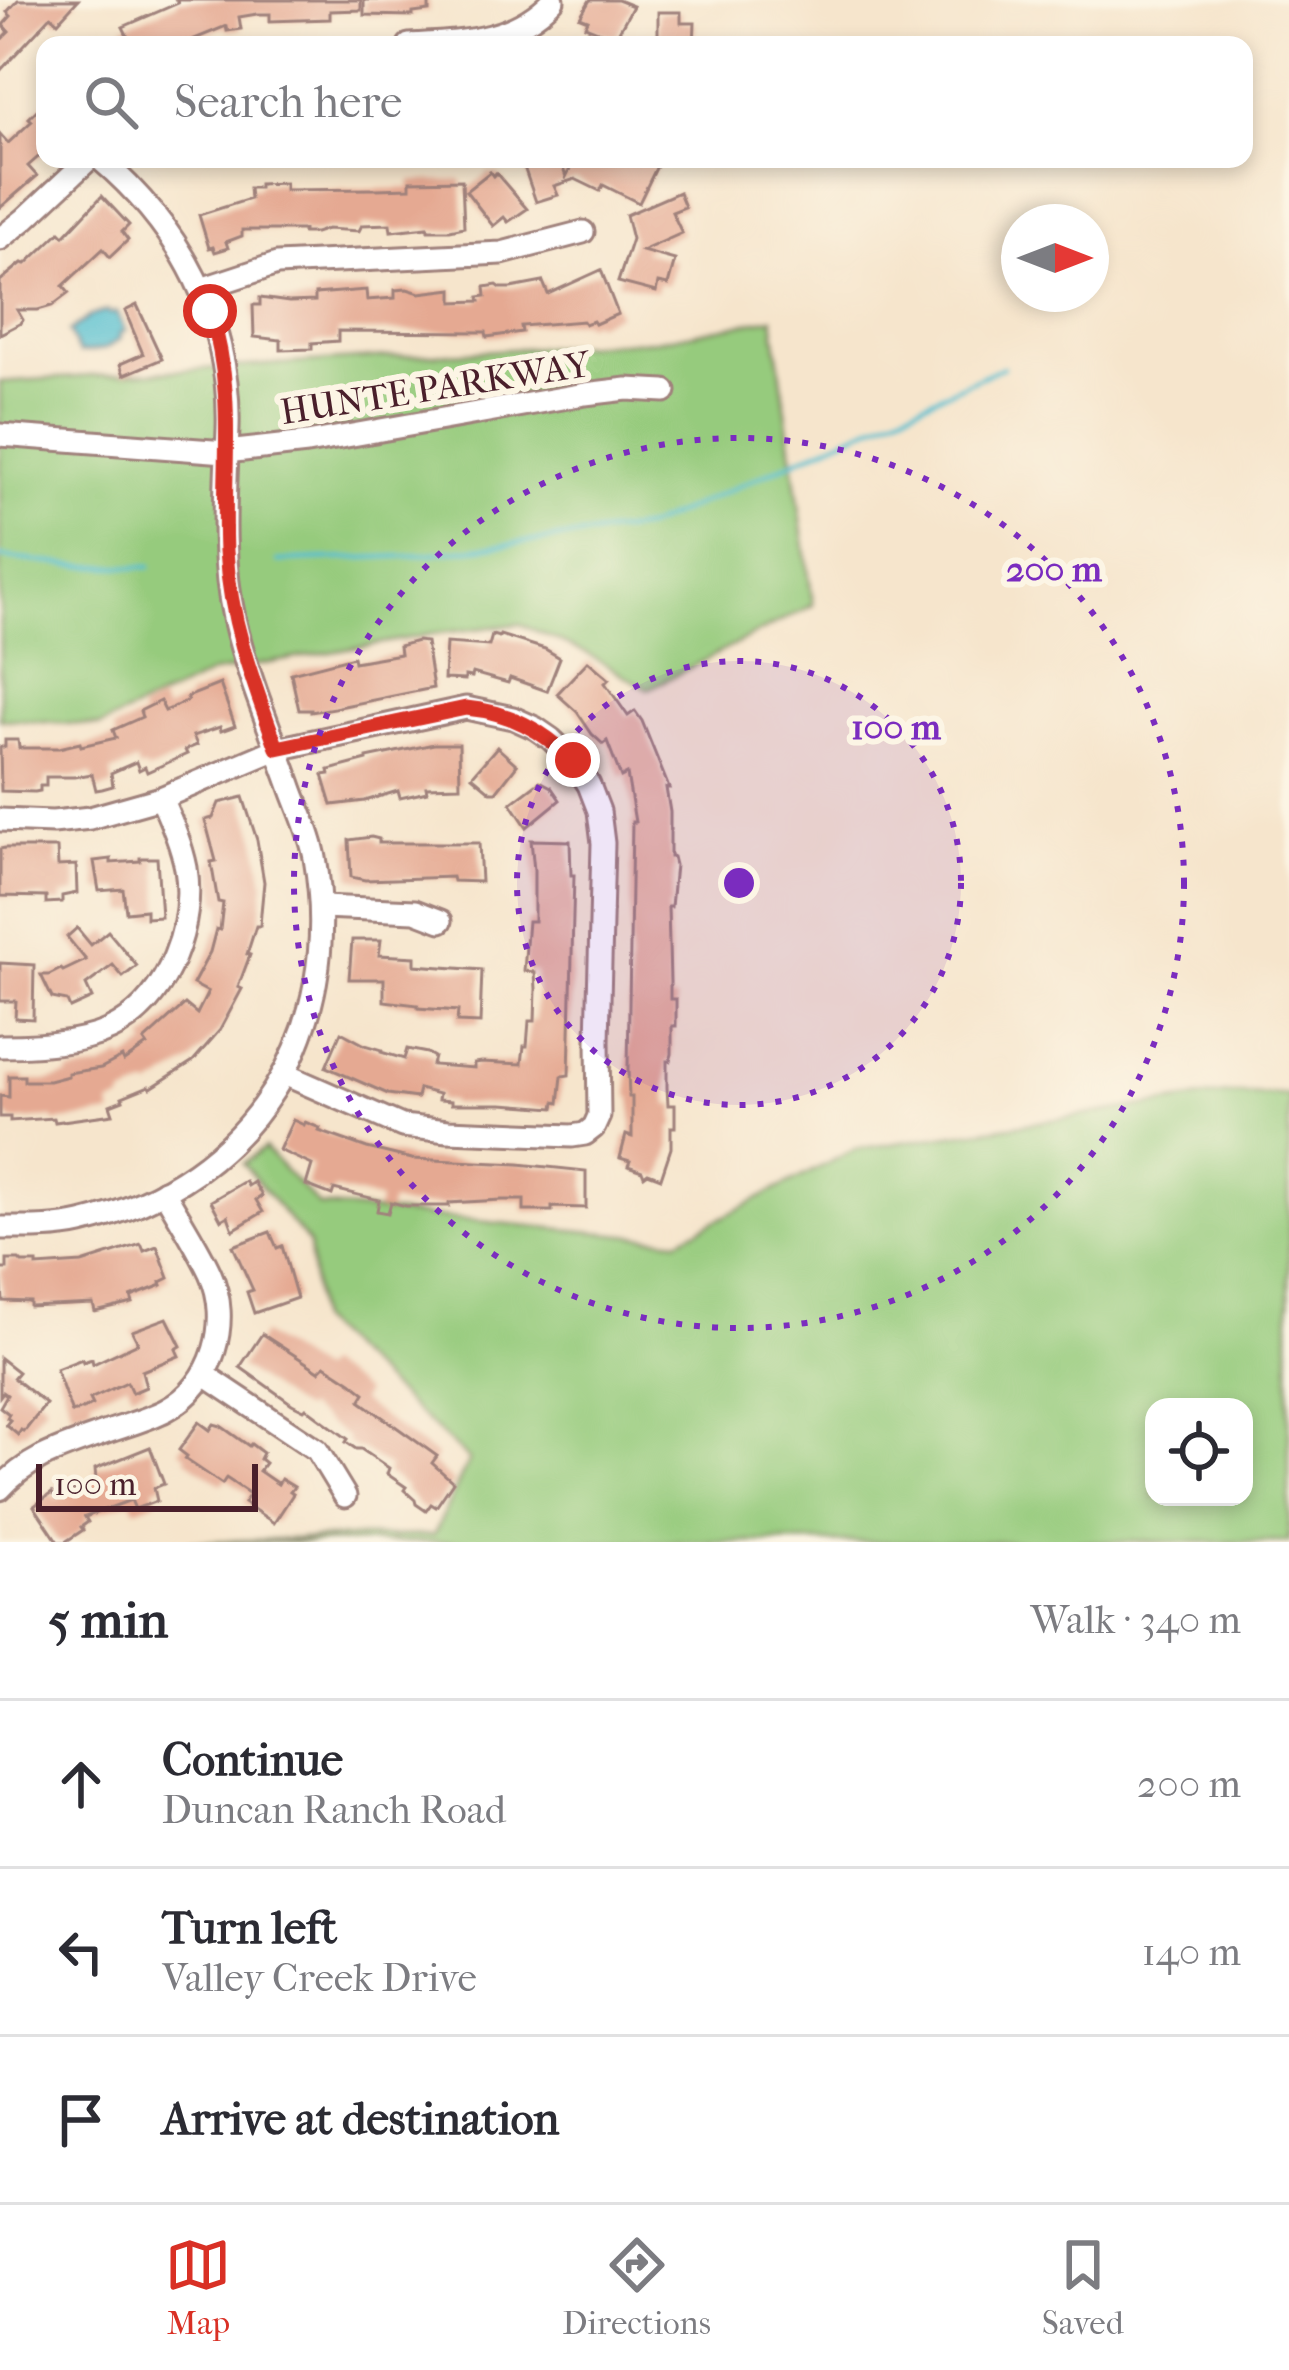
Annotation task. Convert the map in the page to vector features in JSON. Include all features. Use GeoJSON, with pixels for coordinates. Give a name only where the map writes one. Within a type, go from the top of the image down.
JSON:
{"type":"FeatureCollection","features":[{"type":"Feature","properties":{"kind":"street"},"geometry":{"type":"LineString","coordinates":[[496,36],[530,20],[553,0]]}},
{"type":"Feature","properties":{"kind":"street"},"geometry":{"type":"LineString","coordinates":[[0,239],[79,168]]}},
{"type":"Feature","properties":{"kind":"street"},"geometry":{"type":"LineString","coordinates":[[0,1228],[81,1223],[164,1192],[206,1165],[259,1112],[284,1074],[312,1005],[321,956],[322,907],[314,852],[233,616],[226,554],[228,404],[222,357],[201,289],[165,226],[110,168]]}},
{"type":"Feature","properties":{"kind":"street"},"geometry":{"type":"LineString","coordinates":[[201,289],[277,264],[502,253],[583,232]]}},
{"type":"Feature","properties":{"kind":"street","name":"HUNTE PARKWAY"},"geometry":{"type":"LineString","coordinates":[[0,435],[226,452],[307,443],[585,394],[665,391]]}},
{"type":"Feature","properties":{"kind":"street"},"geometry":{"type":"LineString","coordinates":[[0,820],[90,818],[161,798],[277,748],[466,708],[494,712],[551,739],[573,760],[595,796],[603,843],[599,1116],[593,1127],[572,1136],[403,1126],[284,1074]]}},
{"type":"Feature","properties":{"kind":"street"},"geometry":{"type":"LineString","coordinates":[[0,1046],[54,1045],[116,1027],[143,1004],[164,975],[184,924],[187,885],[182,847],[161,798]]}},
{"type":"Feature","properties":{"kind":"street"},"geometry":{"type":"LineString","coordinates":[[322,907],[415,911],[441,921]]}},
{"type":"Feature","properties":{"kind":"street"},"geometry":{"type":"LineString","coordinates":[[4,1476],[46,1454],[168,1409],[205,1375],[218,1335],[214,1286],[164,1192]]}},
{"type":"Feature","properties":{"kind":"street"},"geometry":{"type":"LineString","coordinates":[[205,1375],[317,1450],[345,1496]]}},
{"type":"Feature","properties":{"kind":"green space"},"geometry":{"type":"Polygon","coordinates":[[[773,318],[813,605],[648,689],[588,654],[520,624],[438,633],[213,673],[101,726],[0,719],[0,382],[656,340],[773,318]]]}},
{"type":"Feature","properties":{"kind":"green space"},"geometry":{"type":"Polygon","coordinates":[[[1227,1094],[1289,1095],[1289,1542],[187,1542],[434,1535],[469,1460],[317,1321],[309,1244],[243,1164],[264,1148],[319,1206],[678,1240],[856,1149],[1227,1094]]]}},
{"type":"Feature","properties":{"kind":"water"},"geometry":{"type":"Polygon","coordinates":[[[117,312],[125,331],[119,334],[121,338],[105,349],[79,353],[69,332],[90,316],[117,312]]]}},
{"type":"Feature","properties":{"kind":"building"},"geometry":{"type":"Polygon","coordinates":[[[18,0],[78,0],[58,22],[51,16],[0,71],[0,41],[9,32],[3,25],[18,0]]]}},
{"type":"Feature","properties":{"kind":"building"},"geometry":{"type":"Polygon","coordinates":[[[176,0],[361,0],[361,10],[330,11],[330,19],[270,21],[270,14],[257,14],[239,17],[241,29],[227,31],[226,26],[202,36],[128,36],[123,27],[178,3],[176,0]]]}},
{"type":"Feature","properties":{"kind":"building"},"geometry":{"type":"Polygon","coordinates":[[[364,0],[429,0],[429,11],[413,16],[364,15],[364,0]]]}},
{"type":"Feature","properties":{"kind":"building"},"geometry":{"type":"Polygon","coordinates":[[[590,0],[618,0],[633,6],[616,36],[585,26],[588,20],[580,17],[590,0]]]}},
{"type":"Feature","properties":{"kind":"building"},"geometry":{"type":"Polygon","coordinates":[[[658,12],[681,12],[681,23],[695,23],[694,36],[658,36],[658,12]]]}},
{"type":"Feature","properties":{"kind":"building"},"geometry":{"type":"Polygon","coordinates":[[[36,111],[36,159],[28,166],[37,176],[0,208],[0,134],[8,143],[32,121],[29,118],[36,111]]]}},
{"type":"Feature","properties":{"kind":"building"},"geometry":{"type":"Polygon","coordinates":[[[524,168],[563,168],[566,177],[570,168],[656,168],[639,203],[603,185],[600,191],[575,179],[554,186],[558,195],[536,202],[524,168]]]}},
{"type":"Feature","properties":{"kind":"building"},"geometry":{"type":"Polygon","coordinates":[[[490,172],[527,209],[493,226],[466,191],[490,172]]]}},
{"type":"Feature","properties":{"kind":"building"},"geometry":{"type":"Polygon","coordinates":[[[462,180],[464,227],[450,230],[391,231],[390,224],[315,233],[242,230],[242,236],[226,242],[228,248],[215,252],[209,248],[199,215],[250,199],[249,188],[259,188],[259,184],[285,183],[285,190],[376,189],[410,188],[410,181],[462,180]]]}},
{"type":"Feature","properties":{"kind":"building"},"geometry":{"type":"Polygon","coordinates":[[[679,192],[685,207],[672,212],[682,233],[642,251],[675,260],[668,285],[658,283],[656,292],[618,282],[632,239],[626,215],[679,192]]]}},
{"type":"Feature","properties":{"kind":"building"},"geometry":{"type":"Polygon","coordinates":[[[102,196],[129,225],[122,232],[128,240],[110,257],[103,249],[63,286],[69,293],[52,306],[17,310],[21,323],[0,334],[0,281],[60,232],[64,236],[102,196]]]}},
{"type":"Feature","properties":{"kind":"building"},"geometry":{"type":"Polygon","coordinates":[[[601,270],[618,314],[595,324],[521,326],[522,332],[487,337],[486,332],[338,331],[338,341],[312,343],[312,349],[281,350],[281,340],[254,337],[253,305],[260,305],[260,298],[315,301],[315,294],[366,290],[367,300],[395,298],[395,290],[453,289],[453,302],[480,301],[479,297],[486,296],[485,287],[543,282],[548,294],[601,270]]]}},
{"type":"Feature","properties":{"kind":"building"},"geometry":{"type":"Polygon","coordinates":[[[137,305],[162,359],[124,375],[120,364],[143,354],[125,311],[137,305]]]}},
{"type":"Feature","properties":{"kind":"building"},"geometry":{"type":"Polygon","coordinates":[[[492,635],[545,649],[560,658],[547,691],[510,678],[508,683],[473,673],[465,680],[444,679],[446,643],[489,646],[492,635]]]}},
{"type":"Feature","properties":{"kind":"building"},"geometry":{"type":"Polygon","coordinates":[[[426,642],[433,688],[311,712],[299,710],[291,673],[353,657],[354,662],[400,654],[399,646],[426,642]]]}},
{"type":"Feature","properties":{"kind":"building"},"geometry":{"type":"Polygon","coordinates":[[[588,661],[609,679],[605,683],[628,716],[635,711],[642,721],[669,788],[670,857],[675,865],[668,907],[670,999],[676,999],[676,1026],[672,1026],[667,1087],[668,1105],[675,1105],[675,1127],[671,1127],[671,1148],[661,1178],[644,1176],[620,1158],[626,1135],[632,1137],[628,1069],[635,822],[627,774],[621,777],[607,741],[603,744],[592,734],[557,694],[588,661]]]}},
{"type":"Feature","properties":{"kind":"building"},"geometry":{"type":"Polygon","coordinates":[[[220,684],[235,726],[193,736],[197,745],[185,750],[187,754],[147,772],[145,767],[139,770],[136,762],[111,773],[113,786],[102,789],[96,790],[92,774],[46,777],[46,786],[35,792],[1,791],[0,747],[5,747],[5,740],[18,740],[19,748],[59,748],[116,738],[113,730],[142,717],[140,711],[160,701],[165,711],[220,684]]]}},
{"type":"Feature","properties":{"kind":"building"},"geometry":{"type":"Polygon","coordinates":[[[434,744],[459,744],[460,786],[426,787],[427,792],[400,798],[398,791],[332,805],[323,775],[330,774],[329,770],[434,744]]]}},
{"type":"Feature","properties":{"kind":"building"},"geometry":{"type":"Polygon","coordinates":[[[497,747],[517,765],[496,792],[491,792],[472,776],[497,747]]]}},
{"type":"Feature","properties":{"kind":"building"},"geometry":{"type":"Polygon","coordinates":[[[540,781],[560,800],[527,827],[511,803],[540,781]]]}},
{"type":"Feature","properties":{"kind":"building"},"geometry":{"type":"Polygon","coordinates":[[[243,797],[264,882],[260,926],[256,926],[247,954],[238,987],[242,989],[220,1030],[193,1061],[151,1088],[110,1105],[113,1114],[55,1122],[54,1118],[10,1121],[10,1117],[0,1117],[0,1096],[9,1097],[9,1076],[49,1081],[101,1068],[122,1057],[124,1061],[147,1045],[144,1041],[185,1004],[197,1014],[208,992],[193,984],[216,929],[220,930],[223,903],[218,902],[211,862],[216,861],[205,820],[213,818],[219,803],[243,797]]]}},
{"type":"Feature","properties":{"kind":"building"},"geometry":{"type":"Polygon","coordinates":[[[371,837],[379,843],[479,843],[481,882],[453,881],[452,877],[351,877],[349,840],[371,837]]]}},
{"type":"Feature","properties":{"kind":"building"},"geometry":{"type":"Polygon","coordinates":[[[531,840],[570,841],[574,875],[569,1075],[562,1076],[559,1103],[554,1108],[451,1104],[438,1100],[439,1094],[419,1089],[417,1098],[388,1094],[326,1067],[341,1032],[404,1059],[407,1049],[427,1053],[434,1057],[432,1065],[522,1064],[529,1021],[535,1021],[535,972],[524,971],[528,921],[534,921],[531,840]]]}},
{"type":"Feature","properties":{"kind":"building"},"geometry":{"type":"Polygon","coordinates":[[[57,848],[58,866],[76,865],[77,893],[62,896],[62,902],[46,903],[46,897],[0,896],[0,849],[57,848]]]}},
{"type":"Feature","properties":{"kind":"building"},"geometry":{"type":"Polygon","coordinates":[[[157,858],[161,917],[146,918],[146,910],[126,912],[123,889],[99,891],[94,861],[157,858]]]}},
{"type":"Feature","properties":{"kind":"building"},"geometry":{"type":"Polygon","coordinates":[[[77,928],[91,945],[108,931],[137,966],[123,977],[113,965],[86,985],[92,998],[70,1008],[67,1001],[52,998],[41,975],[86,960],[67,937],[77,928]]]}},
{"type":"Feature","properties":{"kind":"building"},"geometry":{"type":"Polygon","coordinates":[[[352,940],[381,940],[379,955],[415,957],[415,965],[482,970],[480,1023],[457,1022],[458,1011],[384,1001],[384,979],[349,979],[352,940]]]}},
{"type":"Feature","properties":{"kind":"building"},"geometry":{"type":"Polygon","coordinates":[[[0,963],[34,965],[33,1019],[15,1018],[16,1001],[0,1001],[0,963]]]}},
{"type":"Feature","properties":{"kind":"building"},"geometry":{"type":"Polygon","coordinates":[[[293,1120],[412,1159],[586,1171],[586,1208],[524,1211],[524,1200],[501,1200],[449,1206],[391,1202],[388,1213],[377,1211],[379,1200],[334,1189],[332,1195],[306,1185],[312,1165],[279,1150],[293,1120]]]}},
{"type":"Feature","properties":{"kind":"building"},"geometry":{"type":"Polygon","coordinates":[[[245,1181],[248,1186],[254,1182],[262,1196],[256,1200],[263,1212],[233,1230],[228,1216],[221,1220],[211,1201],[245,1181]]]}},
{"type":"Feature","properties":{"kind":"building"},"geometry":{"type":"Polygon","coordinates":[[[270,1232],[277,1248],[282,1246],[297,1298],[254,1313],[247,1292],[253,1290],[233,1246],[270,1232]]]}},
{"type":"Feature","properties":{"kind":"building"},"geometry":{"type":"Polygon","coordinates":[[[141,1244],[144,1251],[157,1246],[169,1278],[131,1297],[133,1303],[95,1312],[93,1304],[30,1307],[30,1302],[3,1301],[1,1269],[7,1269],[7,1260],[37,1266],[82,1263],[141,1244]]]}},
{"type":"Feature","properties":{"kind":"building"},"geometry":{"type":"Polygon","coordinates":[[[167,1318],[181,1346],[176,1349],[179,1356],[142,1371],[146,1387],[132,1393],[127,1382],[72,1413],[56,1369],[82,1359],[92,1359],[93,1364],[138,1343],[132,1331],[167,1318]]]}},
{"type":"Feature","properties":{"kind":"building"},"geometry":{"type":"Polygon","coordinates":[[[262,1334],[319,1371],[325,1365],[351,1382],[365,1393],[360,1401],[437,1456],[432,1463],[453,1482],[436,1507],[431,1504],[426,1511],[416,1504],[406,1487],[387,1474],[389,1468],[240,1367],[262,1334]]]}},
{"type":"Feature","properties":{"kind":"building"},"geometry":{"type":"Polygon","coordinates":[[[0,1358],[18,1372],[13,1378],[46,1404],[18,1435],[6,1425],[9,1414],[0,1407],[7,1395],[0,1396],[0,1358]]]}},
{"type":"Feature","properties":{"kind":"building"},"geometry":{"type":"Polygon","coordinates":[[[199,1422],[210,1430],[214,1424],[221,1426],[251,1444],[263,1453],[260,1459],[265,1463],[259,1471],[278,1484],[281,1479],[294,1487],[274,1523],[244,1503],[250,1494],[226,1478],[222,1484],[185,1459],[179,1450],[199,1422]]]}},
{"type":"Feature","properties":{"kind":"building"},"geometry":{"type":"Polygon","coordinates":[[[150,1447],[164,1484],[154,1488],[157,1501],[135,1509],[131,1500],[85,1517],[88,1522],[83,1530],[58,1542],[34,1506],[52,1493],[56,1499],[96,1480],[95,1469],[150,1447]]]}},
{"type":"Feature","properties":{"kind":"waterway"},"geometry":{"type":"LineString","coordinates":[[278,561],[411,556],[645,528],[1003,367]]}},
{"type":"Feature","properties":{"kind":"waterway"},"geometry":{"type":"LineString","coordinates":[[0,557],[78,566],[150,567]]}},
{"type":"Feature","properties":{"kind":"route"},"geometry":{"type":"LineString","coordinates":[[210,311],[228,404],[226,554],[233,616],[277,748],[466,708],[528,725],[573,760]]}}]}
